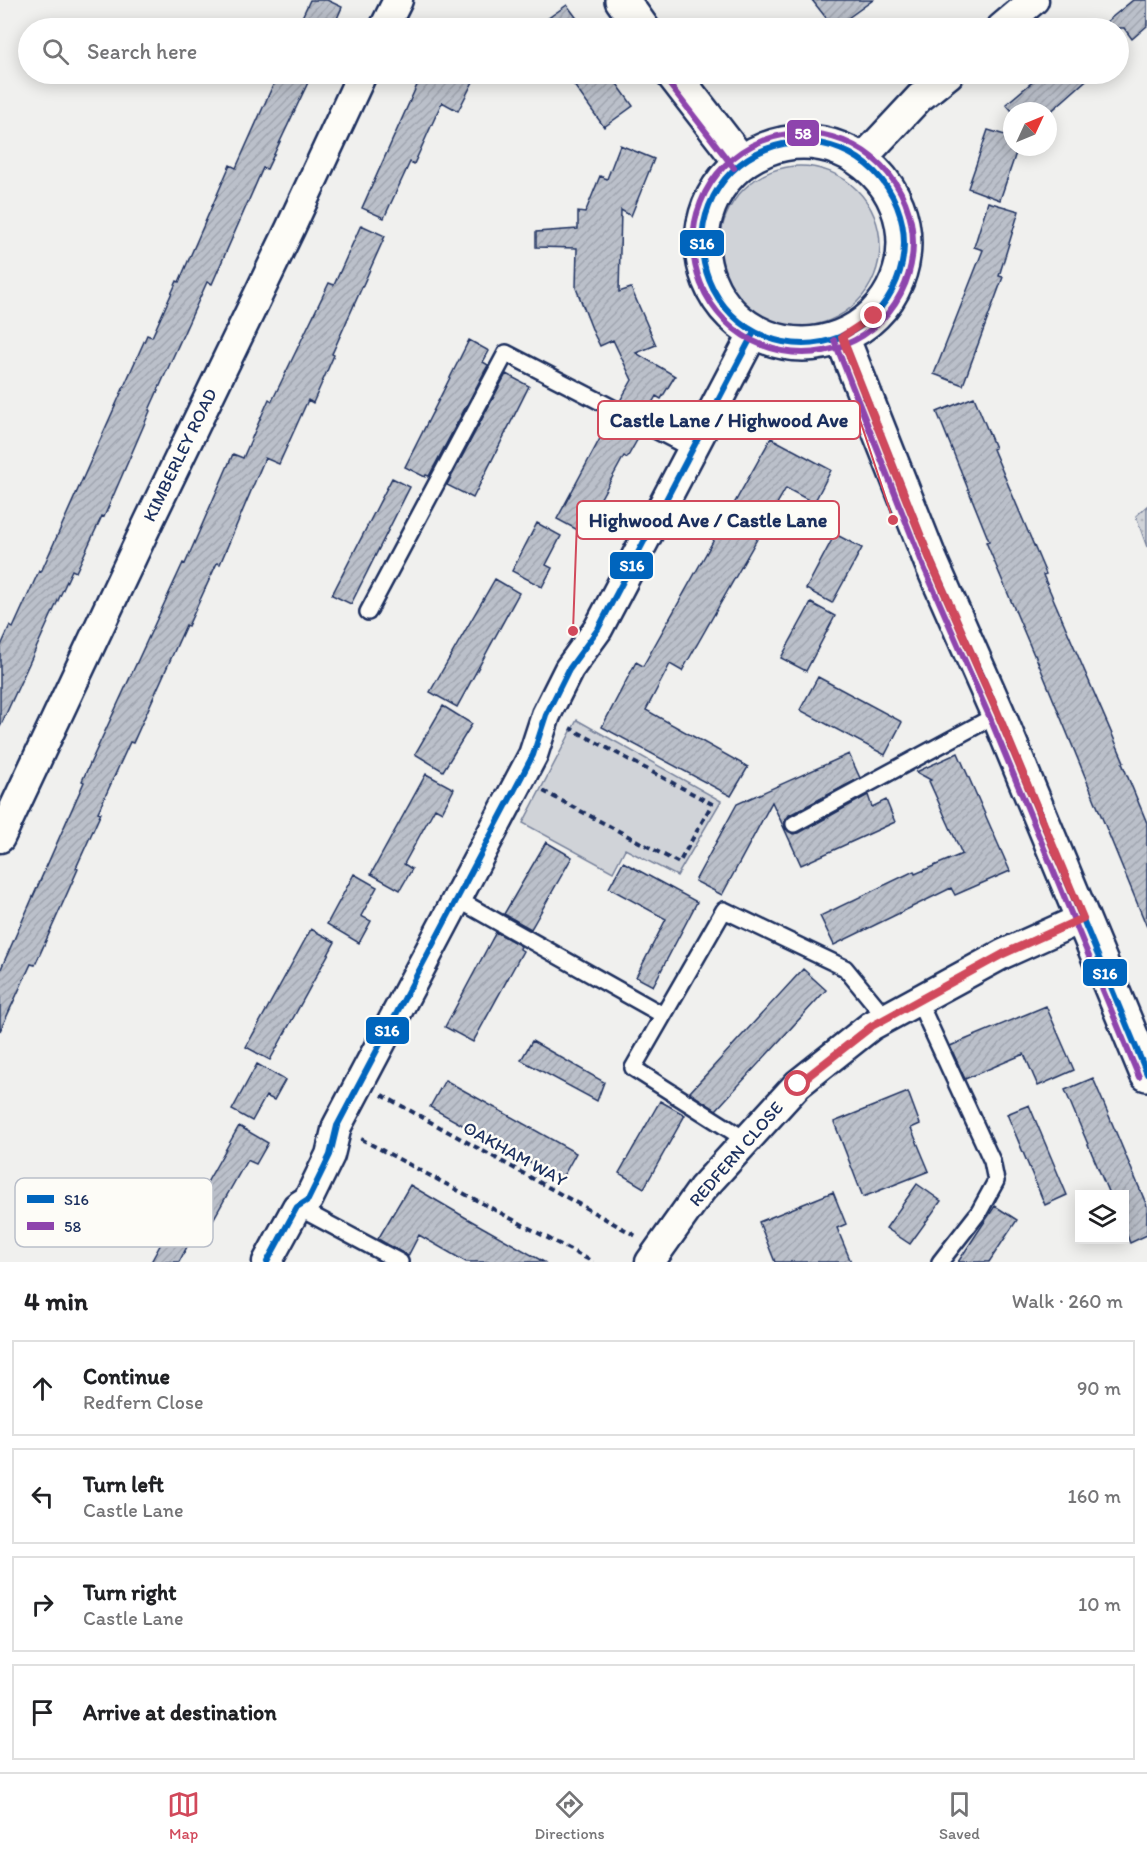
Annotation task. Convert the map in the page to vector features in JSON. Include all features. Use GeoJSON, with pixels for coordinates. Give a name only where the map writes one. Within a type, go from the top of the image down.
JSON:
{"type":"FeatureCollection","features":[{"type":"Feature","properties":{"kind":"street"},"geometry":{"type":"LineString","coordinates":[[389,18],[398,0]]}},
{"type":"Feature","properties":{"kind":"street"},"geometry":{"type":"LineString","coordinates":[[622,0],[635,18]]}},
{"type":"Feature","properties":{"kind":"street"},"geometry":{"type":"LineString","coordinates":[[1013,18],[1034,0]]}},
{"type":"Feature","properties":{"kind":"street","name":"KIMBERLEY ROAD"},"geometry":{"type":"LineString","coordinates":[[0,838],[357,84]]}},
{"type":"Feature","properties":{"kind":"street"},"geometry":{"type":"LineString","coordinates":[[681,84],[741,162]]}},
{"type":"Feature","properties":{"kind":"street"},"geometry":{"type":"LineString","coordinates":[[861,160],[936,84]]}},
{"type":"Feature","properties":{"kind":"street"},"geometry":{"type":"LineString","coordinates":[[787,142],[810,142],[840,149],[861,160],[889,189],[902,222],[904,252],[892,293],[874,316],[842,337],[829,342],[801,345],[782,343],[754,332],[726,310],[712,289],[702,257],[702,225],[715,192],[741,162],[761,150],[787,142]]}},
{"type":"Feature","properties":{"kind":"street"},"geometry":{"type":"LineString","coordinates":[[267,1262],[297,1207],[308,1200],[330,1155],[337,1126],[520,778],[532,754],[546,715],[569,669],[598,629],[754,332]]}},
{"type":"Feature","properties":{"kind":"street"},"geometry":{"type":"LineString","coordinates":[[842,337],[931,562],[998,714],[1147,1074]]}},
{"type":"Feature","properties":{"kind":"street","name":"REDFERN CLOSE"},"geometry":{"type":"LineString","coordinates":[[654,1255],[702,1190],[798,1084],[872,1026],[1003,954],[1083,918]]}},
{"type":"Feature","properties":{"kind":"lane"},"geometry":{"type":"LineString","coordinates":[[368,612],[506,353],[692,449]]}},
{"type":"Feature","properties":{"kind":"lane"},"geometry":{"type":"LineString","coordinates":[[794,824],[998,714]]}},
{"type":"Feature","properties":{"kind":"lane"},"geometry":{"type":"LineString","coordinates":[[457,899],[663,1015]]}},
{"type":"Feature","properties":{"kind":"lane"},"geometry":{"type":"LineString","coordinates":[[746,1140],[633,1068],[724,910],[845,968],[886,1018]]}},
{"type":"Feature","properties":{"kind":"lane"},"geometry":{"type":"LineString","coordinates":[[918,1000],[992,1161],[996,1181],[979,1212],[940,1262]]}},
{"type":"Feature","properties":{"kind":"lane"},"geometry":{"type":"LineString","coordinates":[[297,1207],[400,1262]]}},
{"type":"Feature","properties":{"kind":"path"},"geometry":{"type":"LineString","coordinates":[[520,778],[680,864],[712,804],[546,715]]}},
{"type":"Feature","properties":{"kind":"path","name":"OAKHAM WAY"},"geometry":{"type":"LineString","coordinates":[[360,1083],[654,1255]]}},
{"type":"Feature","properties":{"kind":"path"},"geometry":{"type":"LineString","coordinates":[[337,1126],[592,1262]]}},
{"type":"Feature","properties":{"kind":"shaded area"},"geometry":{"type":"Polygon","coordinates":[[[800,166],[816,167],[831,172],[845,179],[857,189],[867,201],[874,215],[879,230],[879,262],[874,277],[867,291],[857,303],[845,313],[831,320],[816,325],[800,326],[784,325],[769,320],[755,313],[743,303],[733,291],[726,277],[721,262],[720,246],[721,230],[726,215],[733,201],[743,189],[755,179],[769,172],[784,167],[800,166]]]}},
{"type":"Feature","properties":{"kind":"shaded area"},"geometry":{"type":"Polygon","coordinates":[[[1147,506],[1147,547],[1136,516],[1147,506]]]}},
{"type":"Feature","properties":{"kind":"shaded area"},"geometry":{"type":"Polygon","coordinates":[[[577,720],[721,801],[677,876],[625,849],[613,872],[523,823],[577,720]]]}},
{"type":"Feature","properties":{"kind":"building"},"geometry":{"type":"Polygon","coordinates":[[[310,0],[327,0],[342,7],[337,18],[302,18],[310,0]]]}},
{"type":"Feature","properties":{"kind":"building"},"geometry":{"type":"Polygon","coordinates":[[[812,0],[873,0],[848,18],[826,18],[812,0]]]}},
{"type":"Feature","properties":{"kind":"building"},"geometry":{"type":"Polygon","coordinates":[[[1133,0],[1147,0],[1147,26],[1132,39],[1129,35],[1129,18],[1111,18],[1133,0]]]}},
{"type":"Feature","properties":{"kind":"building"},"geometry":{"type":"Polygon","coordinates":[[[567,5],[577,18],[548,18],[567,5]]]}},
{"type":"Feature","properties":{"kind":"building"},"geometry":{"type":"Polygon","coordinates":[[[274,84],[307,84],[267,169],[263,168],[212,284],[207,282],[104,517],[102,516],[76,572],[72,570],[0,727],[0,648],[10,626],[13,628],[39,571],[41,572],[147,335],[152,337],[177,281],[179,282],[230,165],[236,168],[274,84]]]}},
{"type":"Feature","properties":{"kind":"building"},"geometry":{"type":"Polygon","coordinates":[[[418,84],[472,84],[458,111],[442,102],[414,164],[410,162],[384,218],[362,208],[418,84]]]}},
{"type":"Feature","properties":{"kind":"building"},"geometry":{"type":"Polygon","coordinates":[[[573,84],[617,84],[633,106],[604,127],[573,84]]]}},
{"type":"Feature","properties":{"kind":"building"},"geometry":{"type":"Polygon","coordinates":[[[1030,84],[1082,84],[1057,106],[1057,102],[1008,102],[1030,84]]]}},
{"type":"Feature","properties":{"kind":"building"},"geometry":{"type":"Polygon","coordinates":[[[988,130],[1003,134],[1003,156],[1015,156],[1000,200],[968,188],[988,130]]]}},
{"type":"Feature","properties":{"kind":"building"},"geometry":{"type":"Polygon","coordinates":[[[620,145],[654,159],[631,216],[621,210],[619,292],[631,288],[656,345],[636,353],[675,376],[661,399],[656,396],[646,414],[620,401],[632,380],[613,340],[600,346],[594,334],[576,288],[577,248],[536,247],[536,232],[578,229],[578,212],[585,213],[600,176],[607,179],[620,145]]]}},
{"type":"Feature","properties":{"kind":"building"},"geometry":{"type":"Polygon","coordinates":[[[988,202],[1019,211],[999,276],[1003,277],[963,385],[934,374],[983,250],[974,247],[988,202]]]}},
{"type":"Feature","properties":{"kind":"building"},"geometry":{"type":"Polygon","coordinates":[[[361,225],[385,236],[332,354],[334,355],[313,403],[308,400],[279,464],[265,458],[220,564],[217,563],[188,626],[186,625],[133,743],[130,742],[98,812],[101,813],[76,868],[78,869],[35,965],[31,964],[0,1031],[0,971],[84,782],[82,781],[183,563],[185,564],[233,454],[243,458],[269,399],[272,401],[329,283],[334,285],[361,225]]]}},
{"type":"Feature","properties":{"kind":"building"},"geometry":{"type":"Polygon","coordinates":[[[469,340],[489,351],[483,362],[488,365],[429,476],[425,477],[405,467],[469,340]]]}},
{"type":"Feature","properties":{"kind":"building"},"geometry":{"type":"Polygon","coordinates":[[[506,374],[529,386],[473,498],[447,485],[506,374]]]}},
{"type":"Feature","properties":{"kind":"building"},"geometry":{"type":"Polygon","coordinates":[[[974,397],[995,448],[993,449],[1046,574],[1043,575],[1124,762],[1122,763],[1147,823],[1147,927],[986,542],[989,541],[937,412],[974,397]]]}},
{"type":"Feature","properties":{"kind":"building"},"geometry":{"type":"Polygon","coordinates":[[[611,418],[641,433],[627,458],[624,456],[596,507],[601,510],[587,535],[557,519],[611,418]]]}},
{"type":"Feature","properties":{"kind":"building"},"geometry":{"type":"Polygon","coordinates":[[[771,438],[831,470],[814,503],[786,488],[682,671],[670,664],[646,710],[748,767],[731,796],[602,727],[636,662],[643,666],[771,438]]]}},
{"type":"Feature","properties":{"kind":"building"},"geometry":{"type":"Polygon","coordinates":[[[392,478],[410,487],[351,604],[332,595],[392,478]]]}},
{"type":"Feature","properties":{"kind":"building"},"geometry":{"type":"Polygon","coordinates":[[[537,523],[561,536],[546,565],[552,568],[542,587],[512,571],[537,523]]]}},
{"type":"Feature","properties":{"kind":"building"},"geometry":{"type":"Polygon","coordinates":[[[835,534],[862,548],[832,603],[806,589],[835,534]]]}},
{"type":"Feature","properties":{"kind":"building"},"geometry":{"type":"Polygon","coordinates":[[[495,579],[519,593],[457,707],[430,692],[495,579]]]}},
{"type":"Feature","properties":{"kind":"building"},"geometry":{"type":"Polygon","coordinates":[[[811,603],[835,616],[806,671],[781,658],[811,603]]]}},
{"type":"Feature","properties":{"kind":"building"},"geometry":{"type":"Polygon","coordinates":[[[818,677],[902,722],[885,755],[800,710],[818,677]]]}},
{"type":"Feature","properties":{"kind":"building"},"geometry":{"type":"Polygon","coordinates":[[[443,706],[472,724],[443,771],[415,754],[443,706]]]}},
{"type":"Feature","properties":{"kind":"building"},"geometry":{"type":"Polygon","coordinates":[[[958,753],[1010,871],[955,895],[951,888],[834,945],[820,916],[914,871],[915,874],[962,854],[929,781],[931,780],[916,772],[958,753]]]}},
{"type":"Feature","properties":{"kind":"building"},"geometry":{"type":"Polygon","coordinates":[[[849,754],[860,778],[789,815],[784,823],[786,829],[793,834],[799,833],[868,795],[872,807],[886,800],[895,822],[801,865],[772,802],[722,895],[695,881],[737,804],[849,754]]]}},
{"type":"Feature","properties":{"kind":"building"},"geometry":{"type":"Polygon","coordinates":[[[426,774],[454,789],[442,812],[435,808],[404,864],[412,869],[400,890],[371,874],[426,774]]]}},
{"type":"Feature","properties":{"kind":"building"},"geometry":{"type":"Polygon","coordinates":[[[546,842],[572,857],[531,929],[504,914],[546,842]]]}},
{"type":"Feature","properties":{"kind":"building"},"geometry":{"type":"Polygon","coordinates":[[[623,862],[697,902],[653,986],[636,977],[666,919],[609,888],[623,862]]]}},
{"type":"Feature","properties":{"kind":"building"},"geometry":{"type":"Polygon","coordinates":[[[354,874],[377,887],[361,916],[371,921],[359,943],[327,924],[354,874]]]}},
{"type":"Feature","properties":{"kind":"building"},"geometry":{"type":"Polygon","coordinates":[[[311,929],[335,942],[270,1060],[246,1047],[311,929]]]}},
{"type":"Feature","properties":{"kind":"building"},"geometry":{"type":"Polygon","coordinates":[[[496,932],[521,946],[520,949],[523,951],[473,1042],[445,1027],[496,932]]]}},
{"type":"Feature","properties":{"kind":"building"},"geometry":{"type":"Polygon","coordinates":[[[803,969],[826,990],[716,1110],[693,1095],[690,1092],[803,969]]]}},
{"type":"Feature","properties":{"kind":"building"},"geometry":{"type":"Polygon","coordinates":[[[1046,1006],[1074,1070],[1038,1086],[1024,1054],[965,1079],[950,1046],[1046,1006]]]}},
{"type":"Feature","properties":{"kind":"building"},"geometry":{"type":"Polygon","coordinates":[[[532,1041],[604,1082],[597,1101],[521,1060],[532,1041]]]}},
{"type":"Feature","properties":{"kind":"building"},"geometry":{"type":"Polygon","coordinates":[[[257,1064],[285,1080],[274,1100],[266,1096],[252,1121],[232,1110],[257,1064]]]}},
{"type":"Feature","properties":{"kind":"building"},"geometry":{"type":"Polygon","coordinates":[[[1093,1078],[1147,1206],[1147,1235],[1130,1243],[1129,1190],[1107,1190],[1065,1090],[1093,1078]]]}},
{"type":"Feature","properties":{"kind":"building"},"geometry":{"type":"Polygon","coordinates":[[[445,1080],[576,1153],[561,1180],[430,1107],[445,1080]]]}},
{"type":"Feature","properties":{"kind":"building"},"geometry":{"type":"Polygon","coordinates":[[[908,1092],[920,1124],[911,1128],[929,1171],[863,1197],[834,1122],[908,1092]]]}},
{"type":"Feature","properties":{"kind":"building"},"geometry":{"type":"Polygon","coordinates":[[[660,1101],[685,1115],[644,1188],[619,1173],[660,1101]]]}},
{"type":"Feature","properties":{"kind":"building"},"geometry":{"type":"Polygon","coordinates":[[[1029,1105],[1067,1195],[1045,1205],[1007,1114],[1029,1105]]]}},
{"type":"Feature","properties":{"kind":"building"},"geometry":{"type":"Polygon","coordinates":[[[239,1126],[268,1143],[256,1164],[247,1160],[213,1220],[213,1178],[210,1178],[239,1126]]]}},
{"type":"Feature","properties":{"kind":"building"},"geometry":{"type":"Polygon","coordinates":[[[917,1184],[941,1201],[910,1244],[886,1228],[917,1184]]]}},
{"type":"Feature","properties":{"kind":"building"},"geometry":{"type":"Polygon","coordinates":[[[410,1185],[544,1262],[466,1262],[419,1235],[408,1256],[378,1239],[410,1185]]]}},
{"type":"Feature","properties":{"kind":"building"},"geometry":{"type":"Polygon","coordinates":[[[833,1192],[846,1224],[837,1228],[851,1262],[775,1262],[759,1222],[833,1192]]]}},
{"type":"Feature","properties":{"kind":"building"},"geometry":{"type":"Polygon","coordinates":[[[995,1206],[1017,1220],[989,1262],[958,1262],[995,1206]]]}},
{"type":"Feature","properties":{"kind":"building"},"geometry":{"type":"Polygon","coordinates":[[[159,1247],[187,1247],[179,1262],[151,1262],[159,1247]]]}},
{"type":"Feature","properties":{"kind":"transit line","name":"58"},"geometry":{"type":"LineString","coordinates":[[669,84],[734,168]]}},
{"type":"Feature","properties":{"kind":"transit line","name":"58"},"geometry":{"type":"LineString","coordinates":[[803,133],[824,135],[845,141],[881,165],[905,201],[911,222],[913,243],[911,264],[905,285],[881,321],[845,345],[824,351],[803,353],[782,351],[761,345],[725,321],[701,285],[695,264],[693,243],[695,222],[701,201],[725,165],[761,141],[782,135],[803,133]]}},
{"type":"Feature","properties":{"kind":"transit line","name":"S16"},"geometry":{"type":"LineString","coordinates":[[803,142],[832,146],[851,154],[881,179],[892,195],[900,214],[904,243],[900,272],[892,291],[867,321],[851,332],[832,340],[803,344],[774,340],[755,332],[725,307],[714,291],[706,272],[702,243],[706,214],[714,195],[739,165],[755,154],[774,146],[803,142]]}},
{"type":"Feature","properties":{"kind":"transit line","name":"S16"},"geometry":{"type":"LineString","coordinates":[[267,1262],[297,1207],[308,1200],[330,1155],[337,1126],[533,755],[546,715],[569,669],[598,629],[754,332]]}},
{"type":"Feature","properties":{"kind":"transit line","name":"S16"},"geometry":{"type":"LineString","coordinates":[[842,337],[931,562],[998,714],[1147,1074]]}},
{"type":"Feature","properties":{"kind":"transit line","name":"58"},"geometry":{"type":"LineString","coordinates":[[834,340],[923,565],[990,718],[1139,1077]]}},
{"type":"Feature","properties":{"kind":"place","name":"Castle Lane / Highwood Ave"},"geometry":{"type":"Point","coordinates":[893,520]}},
{"type":"Feature","properties":{"kind":"place","name":"Highwood Ave / Castle Lane"},"geometry":{"type":"Point","coordinates":[573,631]}},
{"type":"Feature","properties":{"kind":"route"},"geometry":{"type":"LineString","coordinates":[[798,1084],[872,1026],[1003,954],[1083,918],[998,714],[931,562],[842,337],[874,316]]}}]}
